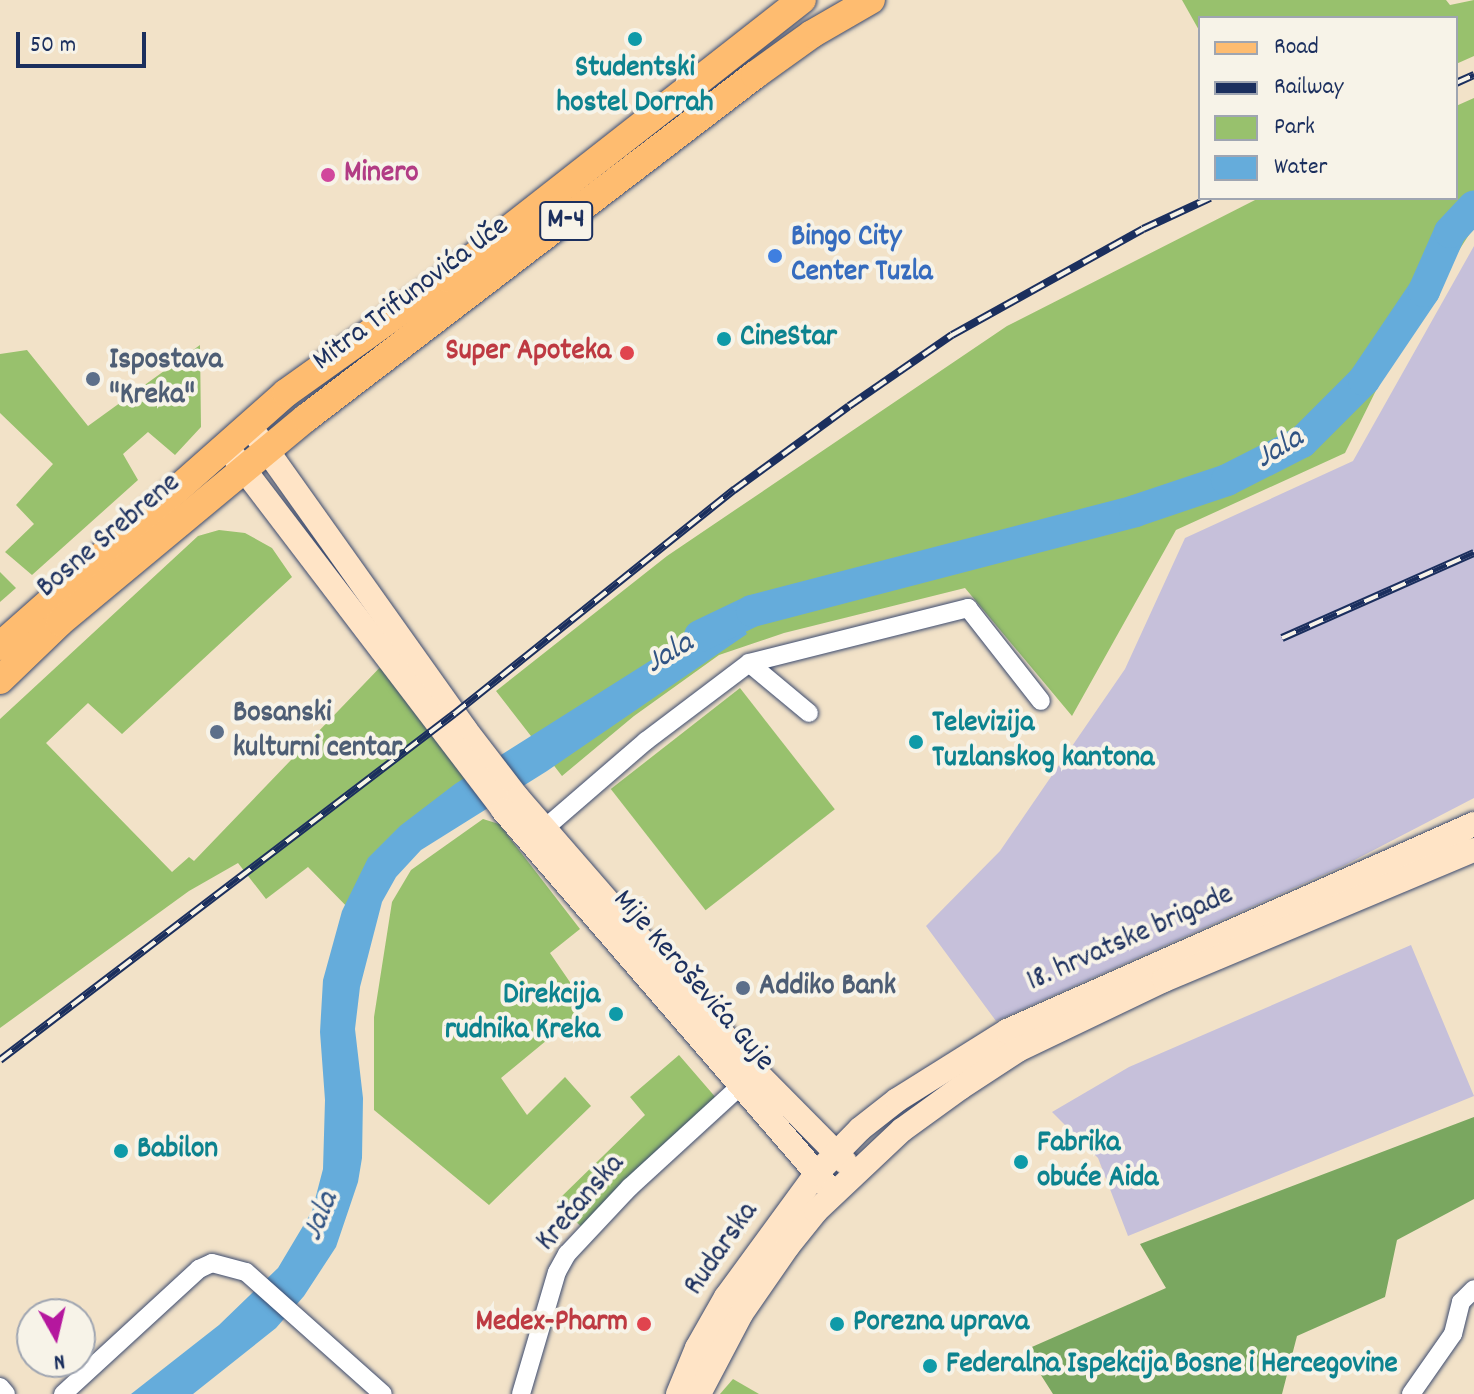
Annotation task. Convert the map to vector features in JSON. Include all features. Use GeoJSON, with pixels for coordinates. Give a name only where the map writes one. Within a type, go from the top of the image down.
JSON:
{"type":"FeatureCollection","features":[{"type":"Feature","properties":{"kind":"main road","name":"Mitra Trifunovića Uče"},"geometry":{"type":"LineString","coordinates":[[226,446],[286,393],[447,278],[802,0]]}},
{"type":"Feature","properties":{"kind":"main road","name":"Mitra Trifunovića Uče"},"geometry":{"type":"LineString","coordinates":[[266,450],[755,75],[812,34],[871,0]]}},
{"type":"Feature","properties":{"kind":"main road"},"geometry":{"type":"LineString","coordinates":[[249,425],[457,734]]}},
{"type":"Feature","properties":{"kind":"main road"},"geometry":{"type":"LineString","coordinates":[[226,446],[457,734]]}},
{"type":"Feature","properties":{"kind":"main road","name":"Bosne Srebrene"},"geometry":{"type":"LineString","coordinates":[[0,646],[226,446]]}},
{"type":"Feature","properties":{"kind":"main road","name":"Bosne Srebrene"},"geometry":{"type":"LineString","coordinates":[[0,680],[60,622],[266,450]]}},
{"type":"Feature","properties":{"kind":"main road","name":"Mije Keroševića Guje"},"geometry":{"type":"LineString","coordinates":[[457,734],[537,835],[748,1078],[833,1193]]}},
{"type":"Feature","properties":{"kind":"main road","name":"18. hrvatske brigade"},"geometry":{"type":"LineString","coordinates":[[836,1153],[897,1100],[1007,1031],[1474,824]]}},
{"type":"Feature","properties":{"kind":"main road","name":"18. hrvatske brigade"},"geometry":{"type":"LineString","coordinates":[[855,1172],[915,1119],[1018,1050],[1164,980],[1474,850]]}},
{"type":"Feature","properties":{"kind":"main road","name":"Mije Keroševića Guje"},"geometry":{"type":"LineString","coordinates":[[748,1078],[855,1172]]}},
{"type":"Feature","properties":{"kind":"main road","name":"Rudarska"},"geometry":{"type":"LineString","coordinates":[[678,1394],[697,1348],[726,1297],[816,1174],[836,1153]]}},
{"type":"Feature","properties":{"kind":"main road","name":"Rudarska"},"geometry":{"type":"LineString","coordinates":[[699,1394],[741,1314],[788,1246],[855,1172]]}},
{"type":"Feature","properties":{"kind":"street"},"geometry":{"type":"LineString","coordinates":[[537,835],[646,741],[749,663],[968,608],[1041,701]]}},
{"type":"Feature","properties":{"kind":"street"},"geometry":{"type":"LineString","coordinates":[[749,663],[809,713]]}},
{"type":"Feature","properties":{"kind":"street","name":"Krečanska"},"geometry":{"type":"LineString","coordinates":[[521,1394],[557,1272],[567,1254],[630,1187],[748,1078]]}},
{"type":"Feature","properties":{"kind":"street"},"geometry":{"type":"LineString","coordinates":[[63,1394],[199,1269],[212,1263],[227,1264],[246,1272],[383,1394]]}},
{"type":"Feature","properties":{"kind":"street"},"geometry":{"type":"LineString","coordinates":[[1411,1394],[1453,1334],[1461,1302],[1474,1289]]}},
{"type":"Feature","properties":{"kind":"street"},"geometry":{"type":"LineString","coordinates":[[0,1387],[6,1394]]}},
{"type":"Feature","properties":{"kind":"shaded area"},"geometry":{"type":"Polygon","coordinates":[[[1474,246],[1474,798],[1343,866],[996,1021],[926,926],[1000,851],[1125,669],[1185,538],[1353,461],[1474,246]]]}},
{"type":"Feature","properties":{"kind":"shaded area"},"geometry":{"type":"Polygon","coordinates":[[[1411,945],[1474,1096],[1128,1236],[1098,1158],[1052,1112],[1129,1067],[1411,945]]]}},
{"type":"Feature","properties":{"kind":"green space"},"geometry":{"type":"Polygon","coordinates":[[[1182,0],[1446,0],[1450,5],[1474,0],[1474,56],[1458,63],[1458,16],[1198,16],[1198,28],[1182,0]]]}},
{"type":"Feature","properties":{"kind":"green space"},"geometry":{"type":"Polygon","coordinates":[[[1474,98],[1474,227],[1401,340],[1345,453],[1176,530],[1072,716],[965,588],[784,633],[719,655],[634,716],[562,776],[496,691],[667,556],[1007,326],[1255,200],[1458,200],[1458,105],[1474,98]]]}},
{"type":"Feature","properties":{"kind":"green space"},"geometry":{"type":"Polygon","coordinates":[[[200,345],[201,427],[175,455],[148,432],[123,454],[138,480],[32,575],[5,552],[34,524],[16,505],[53,464],[0,413],[0,354],[27,350],[88,426],[200,345]]]}},
{"type":"Feature","properties":{"kind":"green space"},"geometry":{"type":"Polygon","coordinates":[[[219,530],[245,533],[272,548],[292,577],[122,734],[88,703],[46,743],[172,872],[189,857],[194,861],[388,659],[484,785],[409,840],[358,918],[308,867],[266,899],[238,863],[189,891],[0,1028],[0,719],[198,536],[219,530]]]}},
{"type":"Feature","properties":{"kind":"green space"},"geometry":{"type":"Polygon","coordinates":[[[0,572],[16,588],[0,602],[0,572]]]}},
{"type":"Feature","properties":{"kind":"green space"},"geometry":{"type":"Polygon","coordinates":[[[740,688],[835,809],[706,910],[611,789],[740,688]]]}},
{"type":"Feature","properties":{"kind":"green space"},"geometry":{"type":"Polygon","coordinates":[[[483,819],[499,824],[580,929],[550,953],[587,1007],[501,1078],[527,1115],[565,1077],[591,1106],[489,1205],[374,1110],[374,1017],[392,902],[411,870],[483,819]]]}},
{"type":"Feature","properties":{"kind":"green space"},"geometry":{"type":"Polygon","coordinates":[[[679,1055],[717,1099],[584,1229],[556,1204],[558,1200],[645,1115],[630,1097],[679,1055]]]}},
{"type":"Feature","properties":{"kind":"green space"},"geometry":{"type":"Polygon","coordinates":[[[1474,1117],[1474,1199],[1397,1240],[1385,1297],[1297,1336],[1282,1394],[1053,1394],[1025,1350],[1166,1288],[1140,1244],[1474,1117]]]}},
{"type":"Feature","properties":{"kind":"green space"},"geometry":{"type":"Polygon","coordinates":[[[733,1379],[759,1394],[720,1394],[733,1379]]]}},
{"type":"Feature","properties":{"kind":"water"},"geometry":{"type":"Polygon","coordinates":[[[735,614],[747,634],[547,771],[421,850],[396,877],[382,902],[360,987],[355,1029],[363,1098],[362,1158],[358,1182],[336,1247],[304,1296],[276,1328],[193,1394],[131,1394],[219,1325],[278,1268],[312,1211],[323,1169],[325,1100],[320,1032],[323,980],[342,911],[368,858],[400,826],[455,784],[675,645],[735,614]]]}},
{"type":"Feature","properties":{"kind":"waterway","name":"Jala"},"geometry":{"type":"LineString","coordinates":[[700,636],[752,611],[1135,511],[1227,480],[1302,442],[1364,380],[1424,291],[1450,232],[1474,206]]}},
{"type":"Feature","properties":{"kind":"railway"},"geometry":{"type":"LineString","coordinates":[[1458,82],[1474,75]]}},
{"type":"Feature","properties":{"kind":"railway"},"geometry":{"type":"LineString","coordinates":[[0,1060],[454,714],[734,490],[849,406],[952,335],[1143,229],[1206,200]]}},
{"type":"Feature","properties":{"kind":"railway"},"geometry":{"type":"LineString","coordinates":[[1282,638],[1474,553]]}},
{"type":"Feature","properties":{"kind":"place","name":"Studentski hostel Dorrah"},"geometry":{"type":"Point","coordinates":[635,39]}},
{"type":"Feature","properties":{"kind":"place","name":"Minero"},"geometry":{"type":"Point","coordinates":[328,175]}},
{"type":"Feature","properties":{"kind":"place","name":"Bingo City Center Tuzla"},"geometry":{"type":"Point","coordinates":[775,256]}},
{"type":"Feature","properties":{"kind":"place","name":"CineStar"},"geometry":{"type":"Point","coordinates":[724,339]}},
{"type":"Feature","properties":{"kind":"place","name":"Super Apoteka"},"geometry":{"type":"Point","coordinates":[627,353]}},
{"type":"Feature","properties":{"kind":"place","name":"Ispostava \"Kreka\""},"geometry":{"type":"Point","coordinates":[93,379]}},
{"type":"Feature","properties":{"kind":"place","name":"Bosanski kulturni centar"},"geometry":{"type":"Point","coordinates":[217,732]}},
{"type":"Feature","properties":{"kind":"place","name":"Televizija Tuzlanskog kantona"},"geometry":{"type":"Point","coordinates":[916,742]}},
{"type":"Feature","properties":{"kind":"place","name":"Addiko Bank"},"geometry":{"type":"Point","coordinates":[743,988]}},
{"type":"Feature","properties":{"kind":"place","name":"Direkcija rudnika Kreka"},"geometry":{"type":"Point","coordinates":[616,1014]}},
{"type":"Feature","properties":{"kind":"place","name":"Babilon"},"geometry":{"type":"Point","coordinates":[121,1151]}},
{"type":"Feature","properties":{"kind":"place","name":"Fabrika obuće Aida"},"geometry":{"type":"Point","coordinates":[1021,1162]}},
{"type":"Feature","properties":{"kind":"place","name":"Medex-Pharm"},"geometry":{"type":"Point","coordinates":[644,1324]}},
{"type":"Feature","properties":{"kind":"place","name":"Porezna uprava"},"geometry":{"type":"Point","coordinates":[837,1324]}},
{"type":"Feature","properties":{"kind":"place","name":"Federalna Ispekcija Bosne i Hercegovine"},"geometry":{"type":"Point","coordinates":[930,1366]}}]}
